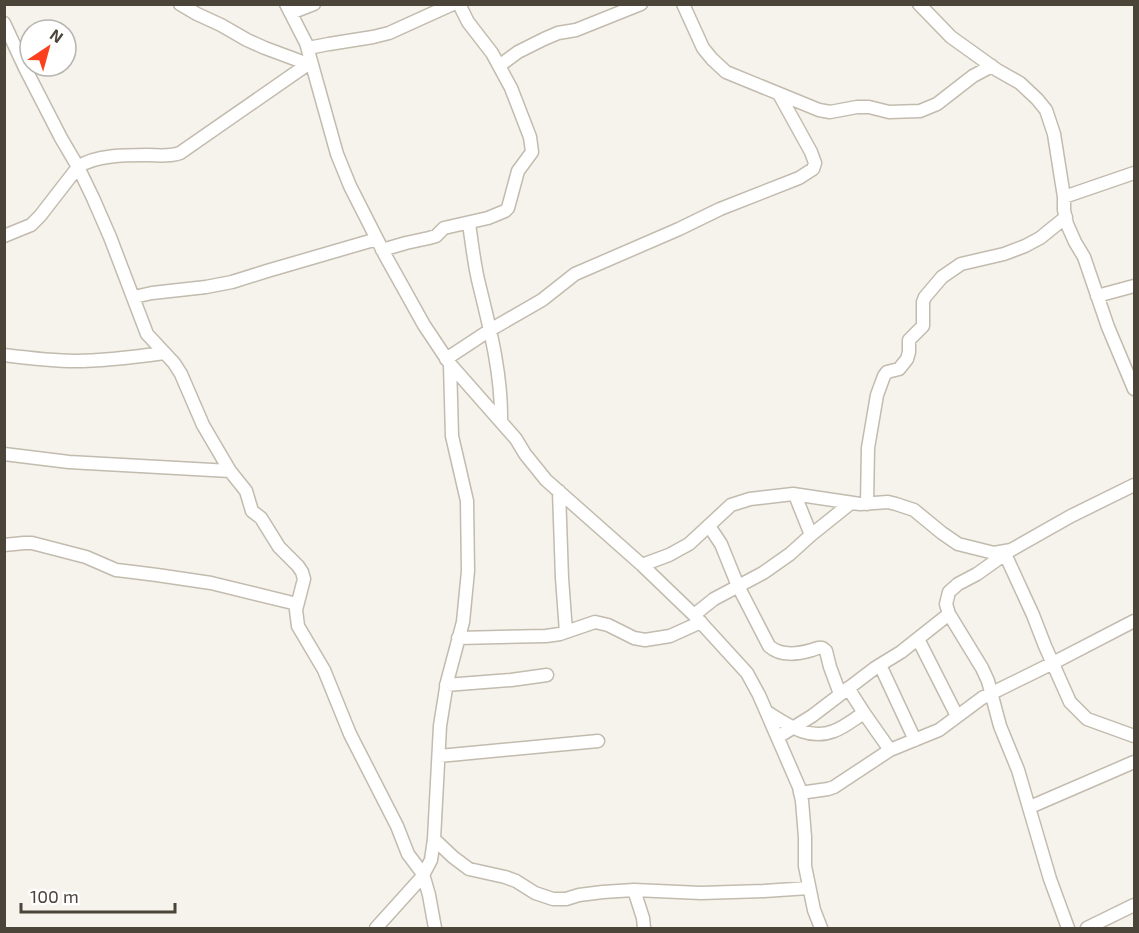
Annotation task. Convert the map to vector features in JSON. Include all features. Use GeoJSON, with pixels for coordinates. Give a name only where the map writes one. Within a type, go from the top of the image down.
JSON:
{"type":"FeatureCollection","features":[{"type":"Feature","properties":{"kind":"street"},"geometry":{"type":"LineString","coordinates":[[180,4],[264,48],[310,63]]}},
{"type":"Feature","properties":{"kind":"street"},"geometry":{"type":"LineString","coordinates":[[314,4],[289,9],[308,48],[310,63],[337,154],[379,245],[424,325],[448,361],[516,439],[546,480],[658,580],[697,618],[747,673],[767,712],[800,793],[805,837],[805,866],[814,910],[821,928]]}},
{"type":"Feature","properties":{"kind":"street"},"geometry":{"type":"LineString","coordinates":[[308,48],[389,33],[453,4]]}},
{"type":"Feature","properties":{"kind":"street"},"geometry":{"type":"LineString","coordinates":[[134,297],[232,282],[267,271],[379,245],[429,238],[436,236],[444,228],[469,224],[505,211],[508,208],[518,171],[532,152],[530,137],[511,88],[492,53],[468,22],[459,4]]}},
{"type":"Feature","properties":{"kind":"street"},"geometry":{"type":"LineString","coordinates":[[499,66],[518,52],[544,39],[558,33],[576,30],[641,4]]}},
{"type":"Feature","properties":{"kind":"street"},"geometry":{"type":"LineString","coordinates":[[683,4],[703,48],[711,59],[726,72],[819,110],[830,112],[870,107],[889,112],[920,111],[937,104],[973,76],[992,66]]}},
{"type":"Feature","properties":{"kind":"street"},"geometry":{"type":"LineString","coordinates":[[919,4],[951,37],[1020,84],[1046,110],[1054,134],[1066,217],[1072,236],[1084,257],[1108,327],[1134,389]]}},
{"type":"Feature","properties":{"kind":"street"},"geometry":{"type":"LineString","coordinates":[[4,23],[25,68],[78,167],[110,237],[147,334],[174,363],[185,380],[203,425],[230,471],[246,491],[252,511],[261,518],[279,547],[302,572],[304,579],[297,604],[298,626],[324,670],[350,734],[397,826],[408,854],[423,874],[435,928]]}},
{"type":"Feature","properties":{"kind":"street"},"geometry":{"type":"LineString","coordinates":[[4,236],[31,225],[78,167],[89,160],[119,156],[166,156],[180,153],[310,63]]}},
{"type":"Feature","properties":{"kind":"street"},"geometry":{"type":"LineString","coordinates":[[448,361],[490,330],[542,300],[575,274],[720,209],[799,178],[813,169],[815,163],[811,152],[779,94]]}},
{"type":"Feature","properties":{"kind":"street"},"geometry":{"type":"LineString","coordinates":[[1064,197],[1134,173]]}},
{"type":"Feature","properties":{"kind":"street"},"geometry":{"type":"LineString","coordinates":[[867,504],[868,448],[881,381],[887,372],[900,369],[907,359],[909,340],[923,326],[923,302],[928,292],[942,277],[961,264],[1004,254],[1025,246],[1040,238],[1066,217]]}},
{"type":"Feature","properties":{"kind":"street"},"geometry":{"type":"LineString","coordinates":[[469,224],[478,281],[498,375],[501,422]]}},
{"type":"Feature","properties":{"kind":"street"},"geometry":{"type":"LineString","coordinates":[[1097,296],[1134,286]]}},
{"type":"Feature","properties":{"kind":"street"},"geometry":{"type":"LineString","coordinates":[[4,355],[75,361],[129,358],[164,353]]}},
{"type":"Feature","properties":{"kind":"street"},"geometry":{"type":"LineString","coordinates":[[376,928],[423,874],[431,860],[440,726],[446,685],[463,622],[468,570],[467,501],[452,436],[448,361]]}},
{"type":"Feature","properties":{"kind":"street"},"geometry":{"type":"LineString","coordinates":[[4,454],[69,462],[230,471]]}},
{"type":"Feature","properties":{"kind":"street"},"geometry":{"type":"LineString","coordinates":[[1068,928],[1050,879],[1018,770],[1000,726],[988,681],[949,614],[946,600],[958,584],[1008,552],[1062,521],[1134,485]]}},
{"type":"Feature","properties":{"kind":"street"},"geometry":{"type":"LineString","coordinates":[[559,491],[566,632]]}},
{"type":"Feature","properties":{"kind":"street"},"geometry":{"type":"LineString","coordinates":[[642,565],[689,544],[727,509],[738,502],[766,496],[795,495],[851,503],[888,502],[906,506],[958,544],[994,553],[1008,552]]}},
{"type":"Feature","properties":{"kind":"street"},"geometry":{"type":"LineString","coordinates":[[795,495],[811,535]]}},
{"type":"Feature","properties":{"kind":"street"},"geometry":{"type":"LineString","coordinates":[[458,638],[546,636],[596,622],[608,625],[634,638],[645,640],[670,636],[697,618],[714,599],[763,573],[790,554],[851,503]]}},
{"type":"Feature","properties":{"kind":"street"},"geometry":{"type":"LineString","coordinates":[[709,526],[721,544],[738,586],[769,646],[773,650],[788,654],[819,647],[824,649],[830,667],[844,691],[864,713],[890,750]]}},
{"type":"Feature","properties":{"kind":"street"},"geometry":{"type":"LineString","coordinates":[[4,544],[32,543],[86,557],[116,570],[211,584],[297,604]]}},
{"type":"Feature","properties":{"kind":"street"},"geometry":{"type":"LineString","coordinates":[[1008,552],[1070,702],[1087,719],[1134,736]]}},
{"type":"Feature","properties":{"kind":"street"},"geometry":{"type":"LineString","coordinates":[[658,580],[665,556]]}},
{"type":"Feature","properties":{"kind":"street"},"geometry":{"type":"LineString","coordinates":[[778,737],[812,716],[863,677],[901,652],[949,614]]}},
{"type":"Feature","properties":{"kind":"street"},"geometry":{"type":"LineString","coordinates":[[800,793],[834,787],[890,750],[939,730],[991,693],[1134,621]]}},
{"type":"Feature","properties":{"kind":"street"},"geometry":{"type":"LineString","coordinates":[[918,639],[957,716]]}},
{"type":"Feature","properties":{"kind":"street"},"geometry":{"type":"LineString","coordinates":[[880,665],[915,740]]}},
{"type":"Feature","properties":{"kind":"street"},"geometry":{"type":"LineString","coordinates":[[446,685],[547,675]]}},
{"type":"Feature","properties":{"kind":"street"},"geometry":{"type":"LineString","coordinates":[[863,677],[887,679]]}},
{"type":"Feature","properties":{"kind":"street"},"geometry":{"type":"LineString","coordinates":[[767,712],[804,733],[820,735],[836,731],[864,713]]}},
{"type":"Feature","properties":{"kind":"street"},"geometry":{"type":"LineString","coordinates":[[439,756],[598,741]]}},
{"type":"Feature","properties":{"kind":"street"},"geometry":{"type":"LineString","coordinates":[[1030,807],[1133,767]]}},
{"type":"Feature","properties":{"kind":"street"},"geometry":{"type":"LineString","coordinates":[[434,839],[469,869],[505,877],[552,899],[634,890],[701,893],[809,888]]}},
{"type":"Feature","properties":{"kind":"street"},"geometry":{"type":"LineString","coordinates":[[634,890],[644,928]]}},
{"type":"Feature","properties":{"kind":"street"},"geometry":{"type":"LineString","coordinates":[[1088,928],[1134,904]]}}]}
